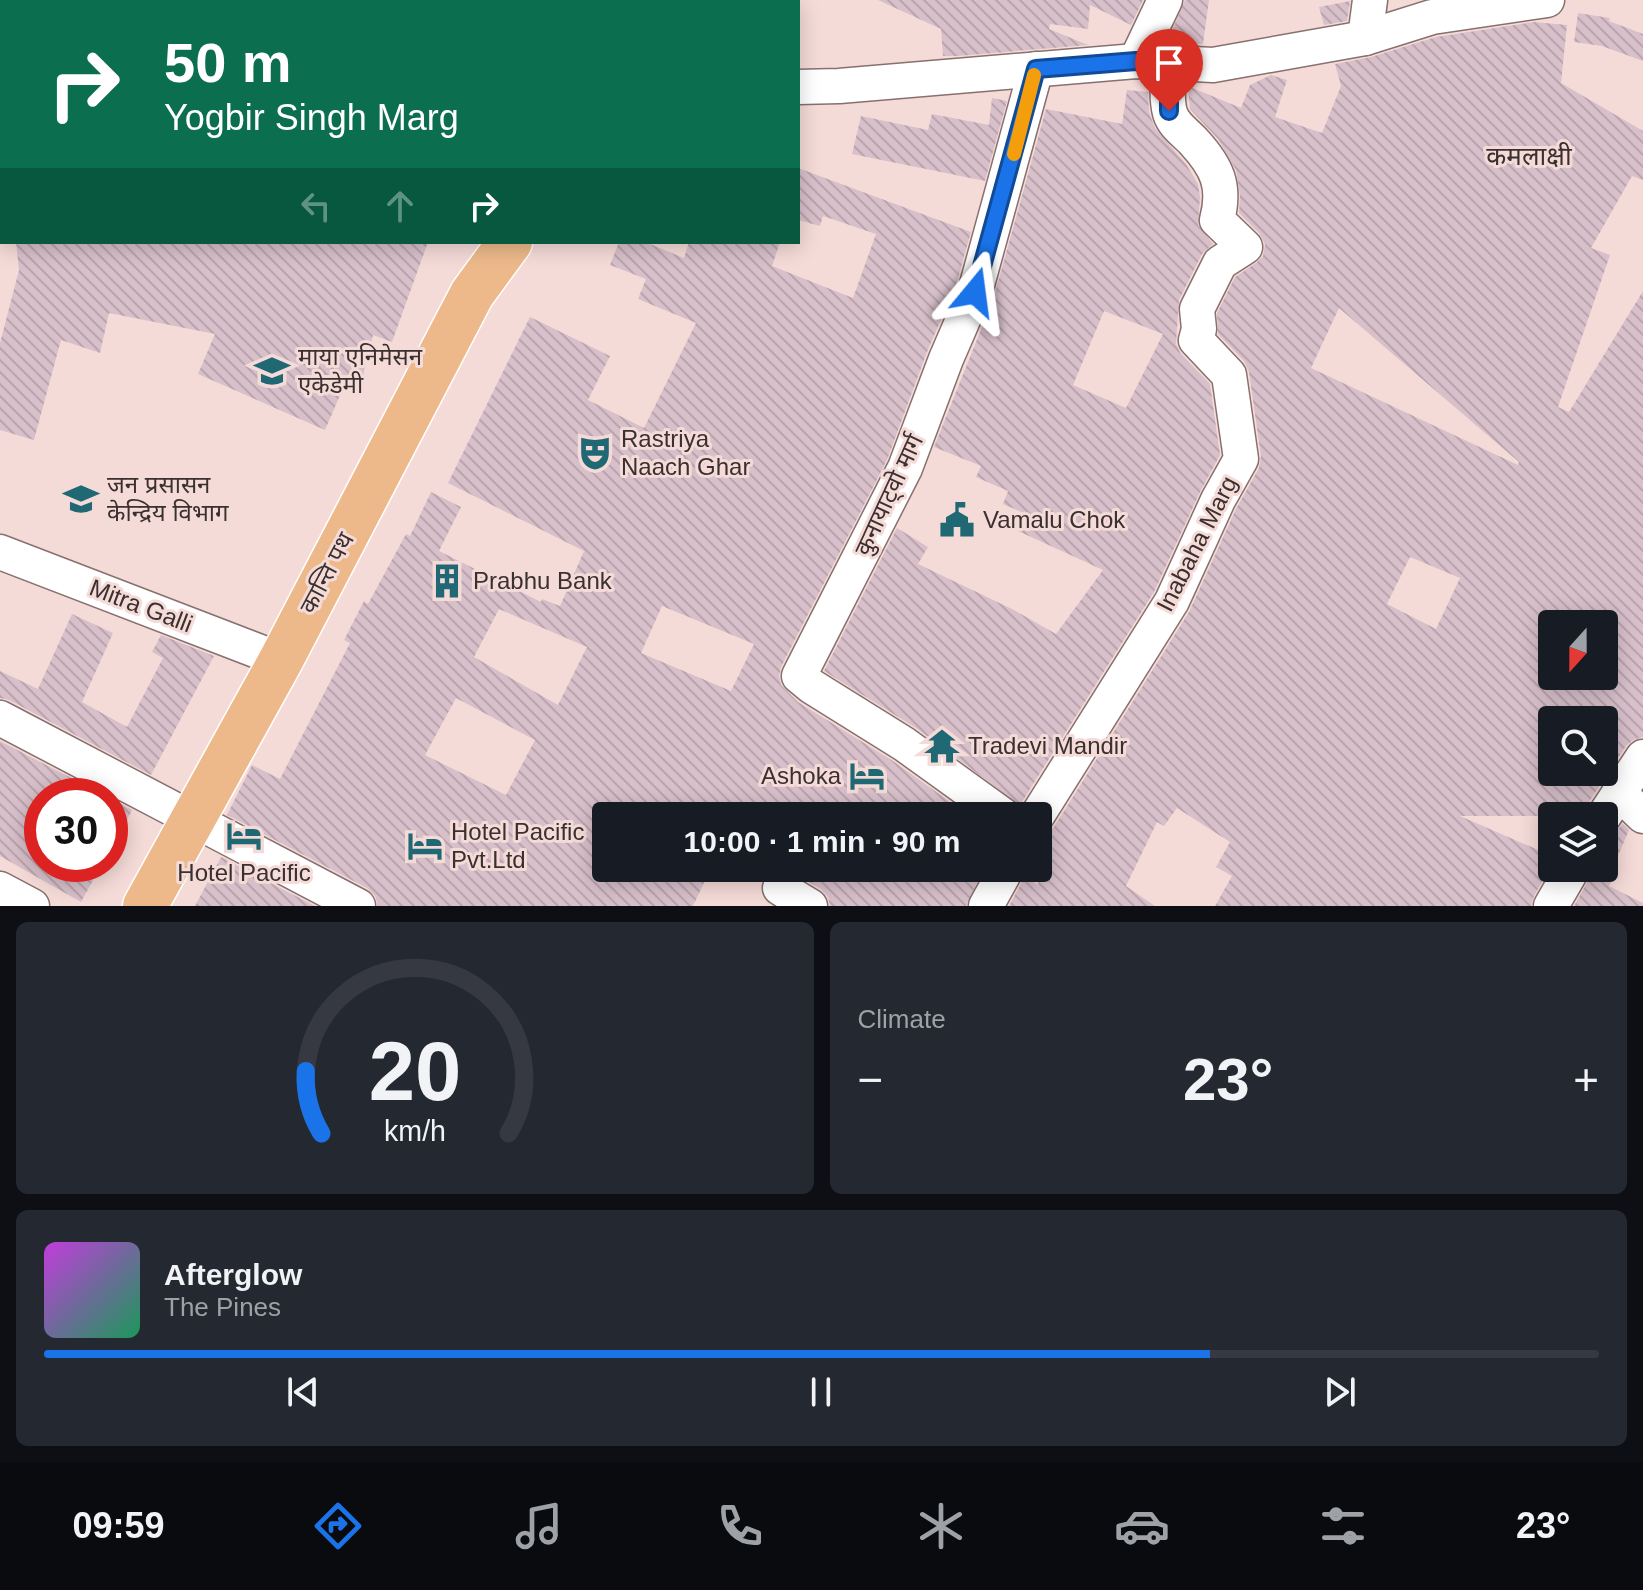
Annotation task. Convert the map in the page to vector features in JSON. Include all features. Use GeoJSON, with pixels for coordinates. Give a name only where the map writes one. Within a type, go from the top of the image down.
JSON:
{"type":"FeatureCollection","features":[{"type":"Feature","properties":{"kind":"main road"},"geometry":{"type":"LineString","coordinates":[[472,294],[488,244]]}},
{"type":"Feature","properties":{"kind":"main road","name":"कान्ति पथ"},"geometry":{"type":"LineString","coordinates":[[145,906],[281,660],[472,294],[509,244]]}},
{"type":"Feature","properties":{"kind":"street"},"geometry":{"type":"LineString","coordinates":[[1152,62],[1165,0]]}},
{"type":"Feature","properties":{"kind":"street"},"geometry":{"type":"LineString","coordinates":[[1365,38],[1370,0]]}},
{"type":"Feature","properties":{"kind":"street"},"geometry":{"type":"LineString","coordinates":[[800,87],[1152,62],[1213,65],[1365,38],[1432,17],[1547,0]]}},
{"type":"Feature","properties":{"kind":"street","name":"Inabaha Marg"},"geometry":{"type":"LineString","coordinates":[[1046,802],[1172,601],[1218,500],[1241,459],[1229,375],[1196,340],[1199,329],[1197,309],[1220,263],[1245,247],[1217,220],[1220,207],[1219,175],[1195,143],[1175,124],[1152,62]]}},
{"type":"Feature","properties":{"kind":"street","name":"कुनायाट्वो मार्ग"},"geometry":{"type":"LineString","coordinates":[[985,802],[904,744],[799,676],[905,468],[975,292],[1036,69]]}},
{"type":"Feature","properties":{"kind":"street","name":"Mitra Galli"},"geometry":{"type":"LineString","coordinates":[[0,552],[281,660]]}},
{"type":"Feature","properties":{"kind":"street"},"geometry":{"type":"LineString","coordinates":[[0,718],[358,906]]}},
{"type":"Feature","properties":{"kind":"street"},"geometry":{"type":"LineString","coordinates":[[1622,808],[1643,757]]}},
{"type":"Feature","properties":{"kind":"street"},"geometry":{"type":"LineString","coordinates":[[986,906],[999,882]]}},
{"type":"Feature","properties":{"kind":"street"},"geometry":{"type":"LineString","coordinates":[[1551,906],[1565,882]]}},
{"type":"Feature","properties":{"kind":"street"},"geometry":{"type":"LineString","coordinates":[[780,888],[810,906]]}},
{"type":"Feature","properties":{"kind":"street"},"geometry":{"type":"LineString","coordinates":[[0,889],[32,906]]}},
{"type":"Feature","properties":{"kind":"building"},"geometry":{"type":"Polygon","coordinates":[[[878,0],[1143,0],[1131,25],[1090,5],[1088,29],[1050,24],[1049,29],[1088,45],[943,56],[941,29],[878,0]]]}},
{"type":"Feature","properties":{"kind":"building"},"geometry":{"type":"Polygon","coordinates":[[[1185,0],[1209,0],[1203,44],[1168,40],[1185,0]]]}},
{"type":"Feature","properties":{"kind":"building"},"geometry":{"type":"Polygon","coordinates":[[[1350,1],[1347,21],[1324,25],[1319,7],[1350,1]]]}},
{"type":"Feature","properties":{"kind":"building"},"geometry":{"type":"Polygon","coordinates":[[[1578,13],[1610,18],[1609,21],[1643,34],[1643,61],[1602,46],[1574,42],[1578,13]]]}},
{"type":"Feature","properties":{"kind":"building"},"geometry":{"type":"Polygon","coordinates":[[[1534,22],[1567,25],[1561,83],[1643,131],[1643,180],[1632,176],[1591,248],[1610,255],[1558,407],[1569,412],[1643,291],[1643,737],[1633,740],[1618,758],[1618,706],[1538,706],[1538,786],[1600,786],[1589,802],[1538,802],[1538,816],[1460,816],[1538,850],[1538,882],[1542,882],[1531,906],[1215,906],[1232,876],[1216,867],[1230,842],[1177,808],[1164,826],[1157,822],[1126,886],[1155,906],[1009,906],[1022,882],[1038,885],[1038,882],[1052,882],[1052,829],[1189,612],[1236,509],[1259,468],[1261,456],[1249,372],[1244,361],[1218,334],[1217,313],[1235,277],[1263,256],[1265,244],[1259,233],[1239,213],[1236,170],[1218,139],[1190,109],[1188,86],[1241,108],[1250,85],[1271,75],[1287,80],[1275,117],[1322,133],[1341,86],[1335,64],[1371,57],[1436,37],[1534,22]],[[1339,308],[1311,368],[1518,465],[1519,462],[1339,308]],[[1410,557],[1387,604],[1436,629],[1460,578],[1410,557]]]}},
{"type":"Feature","properties":{"kind":"building"},"geometry":{"type":"Polygon","coordinates":[[[1127,90],[1148,92],[1149,112],[1155,128],[1186,164],[1198,184],[1198,225],[1213,244],[1202,254],[1179,300],[1176,344],[1181,354],[1210,384],[1220,455],[1154,592],[1022,802],[1016,802],[916,728],[824,671],[897,528],[928,547],[918,564],[1014,610],[1056,634],[1103,570],[1018,531],[1026,514],[1003,504],[1008,491],[976,477],[981,466],[934,447],[994,297],[1046,109],[1122,124],[1127,90]],[[1104,311],[1073,385],[1126,408],[1163,334],[1104,311]]]}},
{"type":"Feature","properties":{"kind":"building"},"geometry":{"type":"Polygon","coordinates":[[[992,98],[1007,101],[985,181],[852,154],[861,116],[928,130],[932,114],[989,125],[992,98]]]}},
{"type":"Feature","properties":{"kind":"building"},"geometry":{"type":"Polygon","coordinates":[[[800,169],[971,232],[956,285],[927,352],[887,460],[779,676],[781,685],[798,702],[893,761],[950,802],[592,802],[592,882],[704,882],[693,906],[378,906],[375,896],[367,888],[227,815],[252,765],[280,779],[350,643],[344,640],[364,601],[368,604],[406,534],[410,536],[431,492],[461,507],[439,551],[541,602],[542,599],[560,606],[584,551],[448,483],[530,317],[610,356],[588,400],[644,428],[696,323],[638,299],[646,279],[610,265],[618,244],[650,244],[684,258],[688,244],[779,244],[772,266],[853,298],[876,234],[823,216],[820,226],[800,221],[800,169]],[[662,606],[641,653],[731,691],[754,644],[662,606]],[[499,609],[474,657],[558,705],[587,647],[499,609]],[[456,698],[425,755],[506,795],[535,740],[456,698]]]}},
{"type":"Feature","properties":{"kind":"building"},"geometry":{"type":"Polygon","coordinates":[[[16,244],[427,244],[392,342],[373,335],[362,380],[348,377],[325,430],[198,374],[215,334],[109,313],[100,353],[61,340],[34,440],[0,430],[0,343],[19,270],[16,244]]]}},
{"type":"Feature","properties":{"kind":"building"},"geometry":{"type":"Polygon","coordinates":[[[72,614],[113,633],[82,702],[127,727],[163,658],[152,652],[161,635],[214,656],[151,775],[0,698],[0,671],[38,689],[72,614]]]}},
{"type":"Feature","properties":{"kind":"building"},"geometry":{"type":"Polygon","coordinates":[[[0,741],[71,778],[24,778],[24,870],[0,856],[0,741]]]}},
{"type":"Feature","properties":{"kind":"building"},"geometry":{"type":"Polygon","coordinates":[[[1623,824],[1629,830],[1618,856],[1618,829],[1623,824]]]}},
{"type":"Feature","properties":{"kind":"building"},"geometry":{"type":"Polygon","coordinates":[[[221,857],[315,906],[195,906],[221,857]]]}},
{"type":"Feature","properties":{"kind":"building"},"geometry":{"type":"Polygon","coordinates":[[[46,882],[92,882],[81,902],[46,882]]]}},
{"type":"Feature","properties":{"kind":"building"},"geometry":{"type":"Polygon","coordinates":[[[809,882],[977,882],[966,906],[830,906],[828,897],[809,882]]]}},
{"type":"Feature","properties":{"kind":"building"},"geometry":{"type":"Polygon","coordinates":[[[1588,882],[1611,882],[1609,886],[1643,903],[1643,906],[1574,906],[1588,882]]]}},
{"type":"Feature","properties":{"kind":"slow traffic"},"geometry":{"type":"LineString","coordinates":[[1014,154],[1034,75]]}},
{"type":"Feature","properties":{"kind":"place","name":"माया एनिमेसन एकेडेमी"},"geometry":{"type":"Point","coordinates":[272,371]}},
{"type":"Feature","properties":{"kind":"place","name":"Rastriya Naach Ghar"},"geometry":{"type":"Point","coordinates":[595,453]}},
{"type":"Feature","properties":{"kind":"place","name":"जन प्रसासन केन्द्रिय विभाग"},"geometry":{"type":"Point","coordinates":[81,499]}},
{"type":"Feature","properties":{"kind":"place","name":"Vamalu Chok"},"geometry":{"type":"Point","coordinates":[957,520]}},
{"type":"Feature","properties":{"kind":"place","name":"Prabhu Bank"},"geometry":{"type":"Point","coordinates":[447,581]}},
{"type":"Feature","properties":{"kind":"place","name":"Tradevi Mandir"},"geometry":{"type":"Point","coordinates":[942,746]}},
{"type":"Feature","properties":{"kind":"place","name":"Ashoka"},"geometry":{"type":"Point","coordinates":[867,776]}},
{"type":"Feature","properties":{"kind":"place","name":"Hotel Pacific"},"geometry":{"type":"Point","coordinates":[244,836]}},
{"type":"Feature","properties":{"kind":"place","name":"Hotel Pacific Pvt.Ltd"},"geometry":{"type":"Point","coordinates":[425,846]}},
{"type":"Feature","properties":{"kind":"district","name":"कमलाक्षी"},"geometry":{"type":"Point","coordinates":[1529,156]}},
{"type":"Feature","properties":{"kind":"route"},"geometry":{"type":"LineString","coordinates":[[975,292],[1036,69],[1136,61],[1169,63],[1169,111]]}}]}
